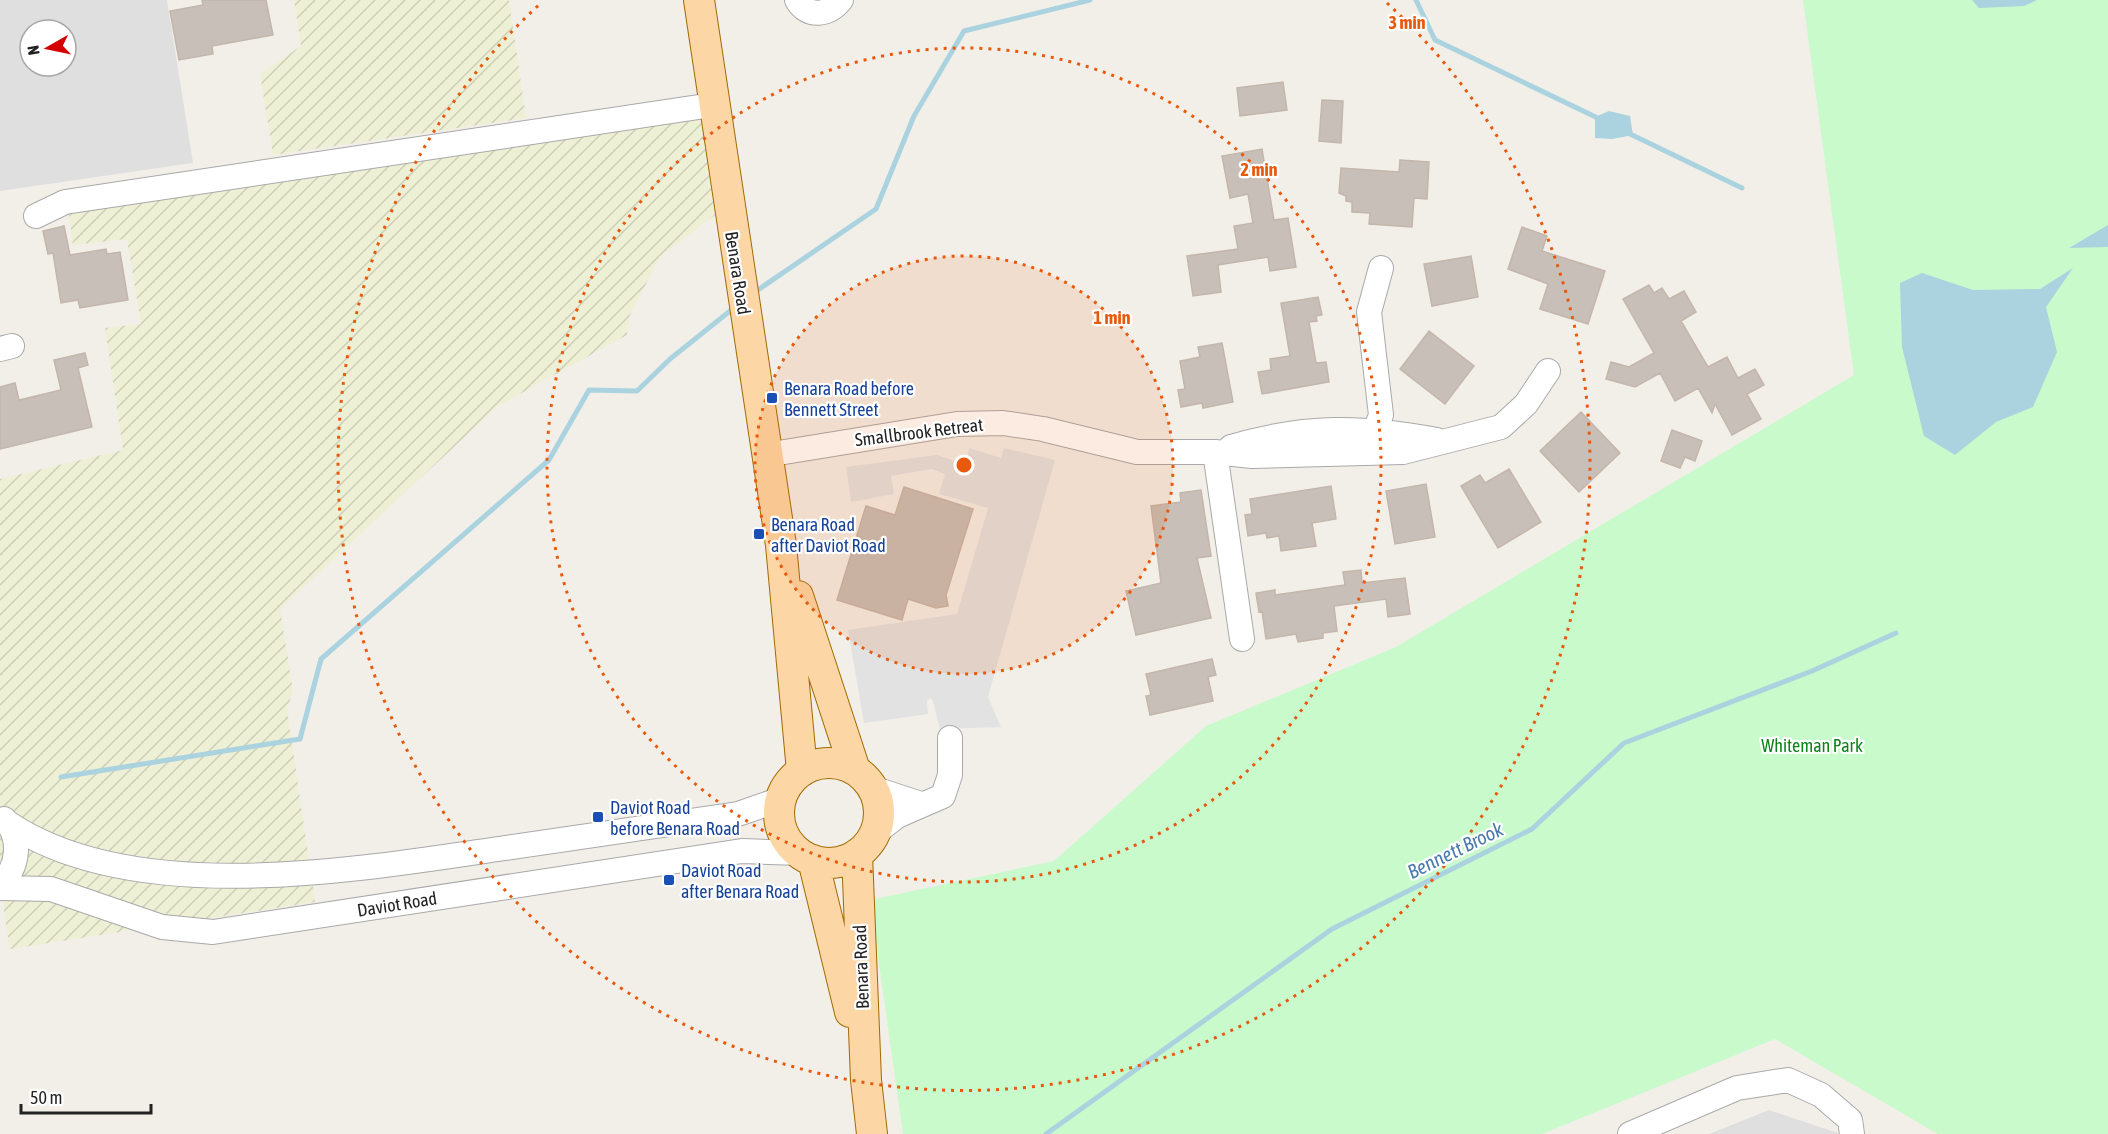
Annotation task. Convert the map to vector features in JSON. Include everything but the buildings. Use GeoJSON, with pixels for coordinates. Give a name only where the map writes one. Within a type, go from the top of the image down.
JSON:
{"type":"FeatureCollection","features":[{"type":"Feature","properties":{"kind":"main road","name":"Benara Road"},"geometry":{"type":"LineString","coordinates":[[699,0],[712,105],[781,545],[802,771]]}},
{"type":"Feature","properties":{"kind":"main road","name":"Benara Road"},"geometry":{"type":"LineString","coordinates":[[781,545],[864,779]]}},
{"type":"Feature","properties":{"kind":"main road"},"geometry":{"type":"LineString","coordinates":[[828,763],[864,779],[878,803],[878,819],[865,844],[843,860],[828,862],[807,857],[789,843],[782,829],[779,814],[781,799],[785,788],[802,771],[828,763]]}},
{"type":"Feature","properties":{"kind":"main road","name":"Benara Road"},"geometry":{"type":"LineString","coordinates":[[865,844],[866,1080],[872,1134]]}},
{"type":"Feature","properties":{"kind":"main road","name":"Benara Road"},"geometry":{"type":"LineString","coordinates":[[807,857],[866,1080]]}},
{"type":"Feature","properties":{"kind":"street"},"geometry":{"type":"LineString","coordinates":[[797,0],[805,9],[819,14],[830,10],[841,0]]}},
{"type":"Feature","properties":{"kind":"street"},"geometry":{"type":"LineString","coordinates":[[36,216],[65,202],[712,105]]}},
{"type":"Feature","properties":{"kind":"street"},"geometry":{"type":"LineString","coordinates":[[1366,453],[1381,415],[1369,312],[1381,268]]}},
{"type":"Feature","properties":{"kind":"street","name":"Smallbrook Retreat"},"geometry":{"type":"LineString","coordinates":[[766,455],[957,424],[1003,423],[1043,429],[1137,452],[1215,452],[1252,456],[1403,452],[1501,427],[1526,404],[1548,371]]}},
{"type":"Feature","properties":{"kind":"street","name":"Smallbrook Retreat"},"geometry":{"type":"LineString","coordinates":[[1215,452],[1257,440],[1326,428],[1375,430],[1441,441]]}},
{"type":"Feature","properties":{"kind":"street"},"geometry":{"type":"LineString","coordinates":[[1215,452],[1242,639]]}},
{"type":"Feature","properties":{"kind":"street"},"geometry":{"type":"LineString","coordinates":[[865,844],[921,804],[937,800],[948,789],[950,738]]}},
{"type":"Feature","properties":{"kind":"street"},"geometry":{"type":"LineString","coordinates":[[864,779],[921,804]]}},
{"type":"Feature","properties":{"kind":"street"},"geometry":{"type":"LineString","coordinates":[[4,819],[50,847],[102,862],[170,872],[274,874],[387,866],[738,814],[781,799]]}},
{"type":"Feature","properties":{"kind":"street"},"geometry":{"type":"LineString","coordinates":[[0,884],[13,866],[16,852],[15,837],[4,819]]}},
{"type":"Feature","properties":{"kind":"street","name":"Daviot Road"},"geometry":{"type":"LineString","coordinates":[[0,888],[39,888],[62,892],[162,927],[213,932],[742,851],[807,857]]}},
{"type":"Feature","properties":{"kind":"street"},"geometry":{"type":"LineString","coordinates":[[1630,1134],[1737,1088],[1788,1080],[1821,1095],[1850,1120],[1852,1134]]}},
{"type":"Feature","properties":{"kind":"shaded area"},"geometry":{"type":"Polygon","coordinates":[[[0,0],[167,0],[193,163],[0,191],[0,0]]]}},
{"type":"Feature","properties":{"kind":"shaded area"},"geometry":{"type":"Polygon","coordinates":[[[969,448],[1001,458],[1004,448],[1055,460],[988,697],[1001,727],[940,729],[933,701],[930,698],[927,701],[928,714],[864,723],[848,630],[957,614],[988,508],[939,494],[945,474],[932,469],[891,476],[894,494],[851,502],[846,467],[937,455],[961,463],[967,460],[969,448]]]}},
{"type":"Feature","properties":{"kind":"shaded area"},"geometry":{"type":"Polygon","coordinates":[[[1769,1110],[1841,1134],[1709,1134],[1769,1110]]]}},
{"type":"Feature","properties":{"kind":"green space"},"geometry":{"type":"Polygon","coordinates":[[[294,0],[509,0],[526,118],[273,155],[260,74],[301,46],[294,0]]]}},
{"type":"Feature","properties":{"kind":"green space","name":"Whiteman Park"},"geometry":{"type":"Polygon","coordinates":[[[1803,0],[2108,0],[2108,1134],[1938,1134],[1775,1039],[1542,1134],[903,1134],[870,900],[1054,861],[1206,726],[1396,647],[1854,375],[1803,0]]]}},
{"type":"Feature","properties":{"kind":"green space"},"geometry":{"type":"Polygon","coordinates":[[[700,114],[715,215],[660,257],[629,317],[627,335],[498,406],[280,609],[293,691],[287,709],[315,902],[10,949],[0,885],[0,479],[123,450],[105,328],[141,324],[127,239],[73,245],[68,207],[700,114]]]}},
{"type":"Feature","properties":{"kind":"water"},"geometry":{"type":"Polygon","coordinates":[[[1972,0],[2037,0],[2024,6],[1979,8],[1972,0]]]}},
{"type":"Feature","properties":{"kind":"water"},"geometry":{"type":"Polygon","coordinates":[[[1609,111],[1630,116],[1633,135],[1612,139],[1595,138],[1595,117],[1609,111]]]}},
{"type":"Feature","properties":{"kind":"water"},"geometry":{"type":"Polygon","coordinates":[[[2108,225],[2108,247],[2069,248],[2108,225]]]}},
{"type":"Feature","properties":{"kind":"water"},"geometry":{"type":"Polygon","coordinates":[[[2073,268],[2046,307],[2057,352],[2033,407],[1996,422],[1955,455],[1924,436],[1902,347],[1900,283],[1922,273],[1973,290],[2040,289],[2073,268]]]}},
{"type":"Feature","properties":{"kind":"waterway"},"geometry":{"type":"LineString","coordinates":[[752,294],[876,209],[914,116],[964,31],[1090,0]]}},
{"type":"Feature","properties":{"kind":"waterway"},"geometry":{"type":"LineString","coordinates":[[1416,0],[1435,40],[1602,120]]}},
{"type":"Feature","properties":{"kind":"waterway"},"geometry":{"type":"LineString","coordinates":[[1626,132],[1742,188]]}},
{"type":"Feature","properties":{"kind":"waterway"},"geometry":{"type":"LineString","coordinates":[[61,777],[300,739],[321,659],[549,460],[589,390],[637,391],[670,359],[735,307]]}},
{"type":"Feature","properties":{"kind":"waterway","name":"Bennett Brook"},"geometry":{"type":"LineString","coordinates":[[1046,1134],[1332,929],[1532,829],[1624,743],[1812,671],[1896,633]]}},
{"type":"Feature","properties":{"kind":"place","name":"Benara Road before Bennett Street"},"geometry":{"type":"Point","coordinates":[772,398]}},
{"type":"Feature","properties":{"kind":"place","name":"Benara Road after Daviot Road"},"geometry":{"type":"Point","coordinates":[759,534]}},
{"type":"Feature","properties":{"kind":"place","name":"Daviot Road before Benara Road"},"geometry":{"type":"Point","coordinates":[598,817]}},
{"type":"Feature","properties":{"kind":"place","name":"Daviot Road after Benara Road"},"geometry":{"type":"Point","coordinates":[669,880]}}]}
